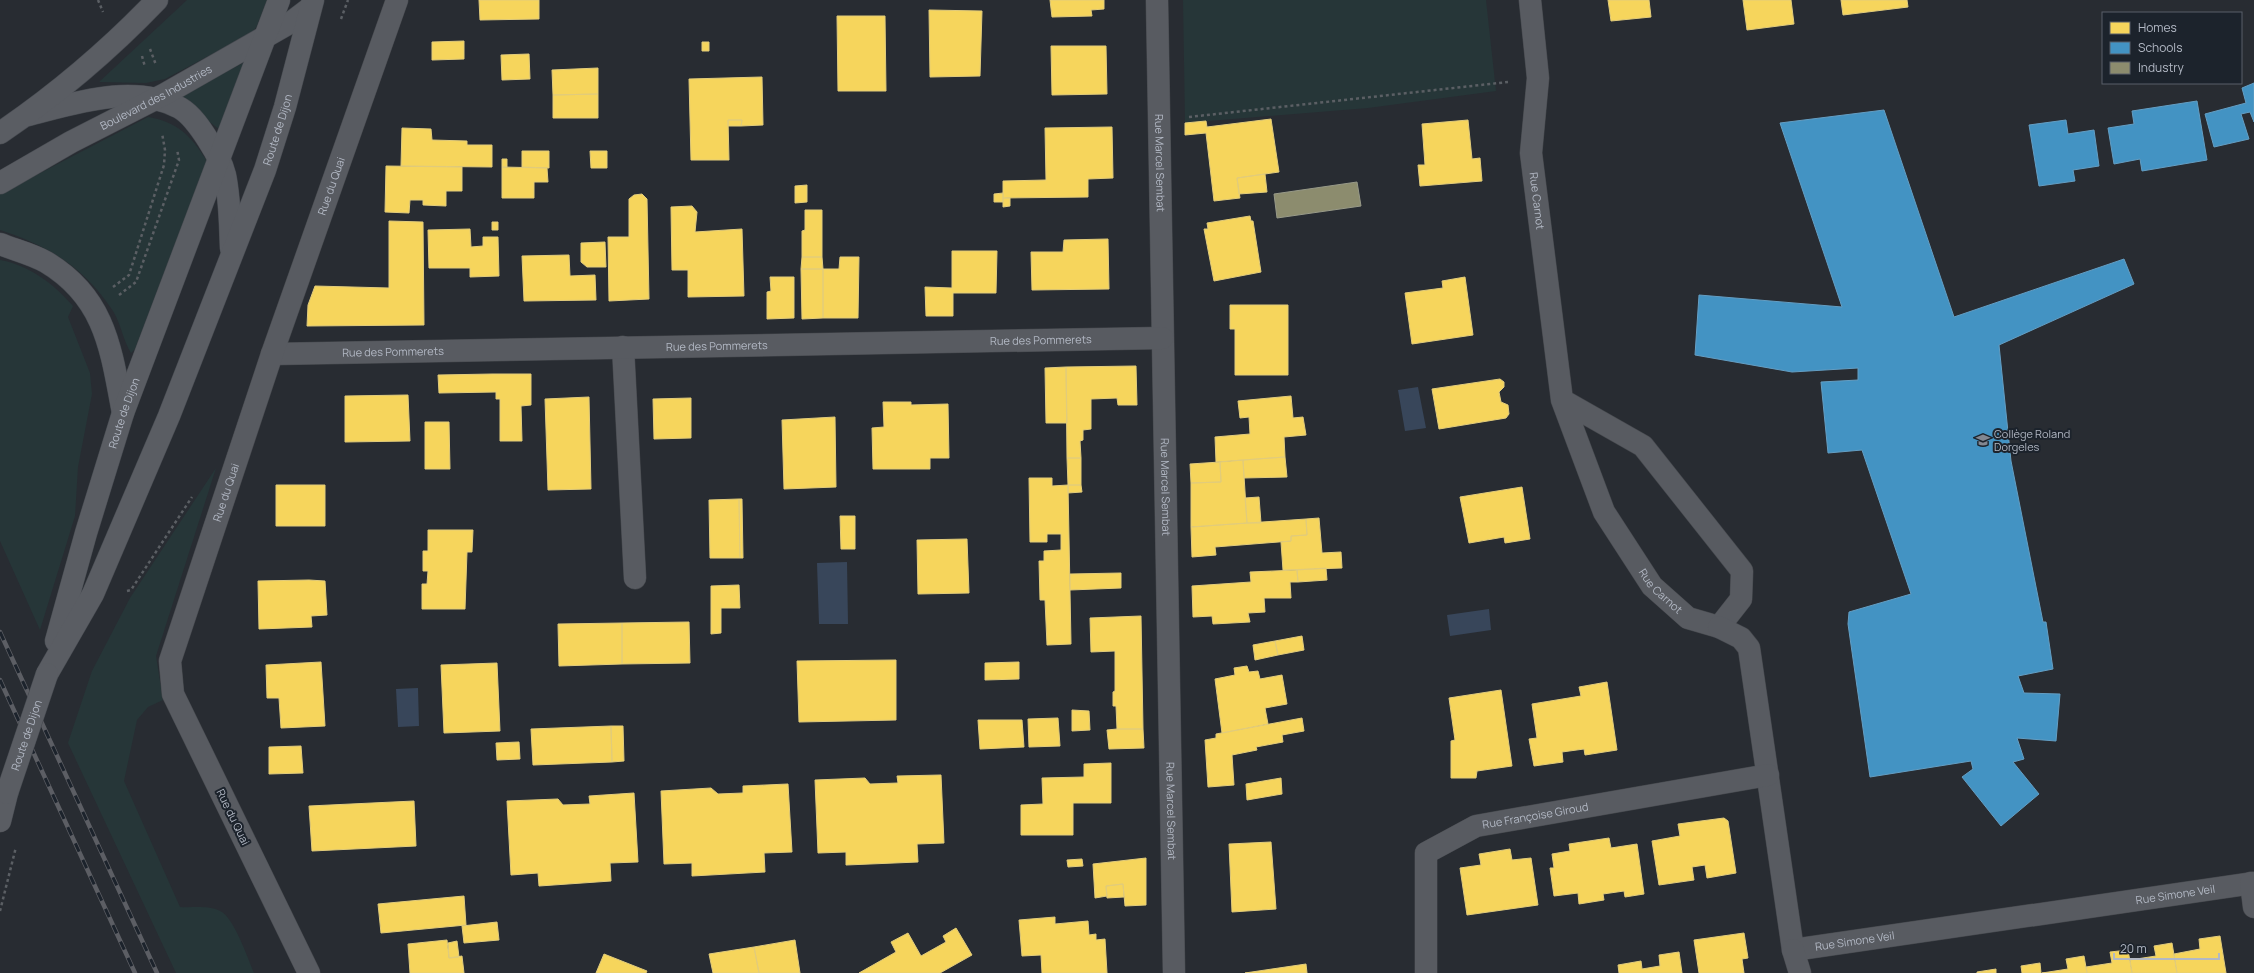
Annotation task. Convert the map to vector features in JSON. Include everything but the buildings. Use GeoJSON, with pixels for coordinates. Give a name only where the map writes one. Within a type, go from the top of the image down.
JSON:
{"type":"FeatureCollection","features":[{"type":"Feature","properties":{"kind":"main road"},"geometry":{"type":"LineString","coordinates":[[0,134],[28,115],[122,34],[157,0]]}},
{"type":"Feature","properties":{"kind":"main road","name":"Route de Dijon"},"geometry":{"type":"LineString","coordinates":[[0,821],[7,793],[47,674],[86,533],[123,413],[279,0]]}},
{"type":"Feature","properties":{"kind":"main road","name":"Route de Dijon"},"geometry":{"type":"LineString","coordinates":[[47,674],[93,594],[169,416],[268,163],[287,99],[312,4]]}},
{"type":"Feature","properties":{"kind":"main road","name":"Boulevard des Industries"},"geometry":{"type":"LineString","coordinates":[[0,183],[71,142],[156,99],[293,21],[312,4]]}},
{"type":"Feature","properties":{"kind":"main road","name":"Route de Dijon"},"geometry":{"type":"LineString","coordinates":[[28,115],[72,103],[103,98],[135,96],[156,99],[180,109],[200,127],[220,158],[228,197],[231,256]]}},
{"type":"Feature","properties":{"kind":"main road"},"geometry":{"type":"LineString","coordinates":[[0,244],[44,261],[72,279],[91,303],[102,322],[110,350],[123,413]]}},
{"type":"Feature","properties":{"kind":"street","name":"Rue du Quai"},"geometry":{"type":"LineString","coordinates":[[309,973],[173,694],[170,661],[272,354],[397,0]]}},
{"type":"Feature","properties":{"kind":"street","name":"Rue Marcel Sembat"},"geometry":{"type":"LineString","coordinates":[[1157,0],[1174,973]]}},
{"type":"Feature","properties":{"kind":"street","name":"Rue Carnot"},"geometry":{"type":"LineString","coordinates":[[1530,0],[1538,78],[1531,153],[1562,400],[1604,512],[1652,586],[1688,618],[1719,627]]}},
{"type":"Feature","properties":{"kind":"street","name":"Rue des Pommerets"},"geometry":{"type":"LineString","coordinates":[[272,354],[1162,338]]}},
{"type":"Feature","properties":{"kind":"street"},"geometry":{"type":"LineString","coordinates":[[623,347],[635,578]]}},
{"type":"Feature","properties":{"kind":"street"},"geometry":{"type":"LineString","coordinates":[[1562,400],[1643,446],[1742,572],[1741,599],[1719,627],[1741,638],[1749,648],[1793,950],[1800,973]]}},
{"type":"Feature","properties":{"kind":"street","name":"Rue Françoise Giroud"},"geometry":{"type":"LineString","coordinates":[[1426,973],[1426,853],[1476,826],[1768,775]]}},
{"type":"Feature","properties":{"kind":"street"},"geometry":{"type":"LineString","coordinates":[[2252,883],[2254,907]]}},
{"type":"Feature","properties":{"kind":"street","name":"Rue Simone Veil"},"geometry":{"type":"LineString","coordinates":[[1793,950],[2252,883]]}},
{"type":"Feature","properties":{"kind":"path"},"geometry":{"type":"LineString","coordinates":[[91,303],[129,276],[164,165],[165,150],[156,99],[142,54],[101,11],[98,0]]}},
{"type":"Feature","properties":{"kind":"path"},"geometry":{"type":"LineString","coordinates":[[1159,120],[1538,78]]}},
{"type":"Feature","properties":{"kind":"path"},"geometry":{"type":"LineString","coordinates":[[93,594],[108,596],[131,590],[194,493]]}},
{"type":"Feature","properties":{"kind":"path"},"geometry":{"type":"LineString","coordinates":[[0,911],[17,842]]}},
{"type":"Feature","properties":{"kind":"shaded area"},"geometry":{"type":"Polygon","coordinates":[[[187,0],[267,0],[257,26],[252,33],[165,79],[146,83],[99,82],[187,0]]]}},
{"type":"Feature","properties":{"kind":"shaded area"},"geometry":{"type":"Polygon","coordinates":[[[1183,0],[1486,0],[1496,91],[1368,108],[1185,123],[1183,0]]]}},
{"type":"Feature","properties":{"kind":"shaded area"},"geometry":{"type":"Polygon","coordinates":[[[243,63],[244,67],[220,130],[180,99],[181,95],[243,63]]]}},
{"type":"Feature","properties":{"kind":"shaded area"},"geometry":{"type":"Polygon","coordinates":[[[148,117],[168,122],[183,132],[195,144],[207,161],[135,349],[131,353],[113,311],[90,282],[77,270],[50,251],[18,236],[0,230],[0,194],[148,117]]]}},
{"type":"Feature","properties":{"kind":"shaded area"},"geometry":{"type":"Polygon","coordinates":[[[0,260],[21,266],[31,271],[58,290],[73,306],[68,317],[90,373],[92,394],[78,467],[75,516],[40,630],[0,541],[0,260]]]}},
{"type":"Feature","properties":{"kind":"shaded area"},"geometry":{"type":"Polygon","coordinates":[[[216,468],[156,656],[163,700],[148,707],[137,720],[124,781],[180,907],[211,908],[220,911],[225,915],[240,939],[254,973],[176,973],[68,743],[92,671],[130,598],[216,468]]]}},
{"type":"Feature","properties":{"kind":"water"},"geometry":{"type":"Polygon","coordinates":[[[1418,387],[1426,428],[1405,431],[1398,390],[1418,387]]]}},
{"type":"Feature","properties":{"kind":"water"},"geometry":{"type":"Polygon","coordinates":[[[847,562],[848,624],[819,624],[817,563],[847,562]]]}},
{"type":"Feature","properties":{"kind":"water"},"geometry":{"type":"Polygon","coordinates":[[[1489,609],[1491,630],[1450,636],[1447,615],[1489,609]]]}},
{"type":"Feature","properties":{"kind":"water"},"geometry":{"type":"Polygon","coordinates":[[[418,688],[419,726],[398,727],[396,689],[418,688]]]}},
{"type":"Feature","properties":{"kind":"railway"},"geometry":{"type":"LineString","coordinates":[[0,632],[157,973]]}},
{"type":"Feature","properties":{"kind":"railway"},"geometry":{"type":"LineString","coordinates":[[0,680],[135,973]]}},
{"type":"Feature","properties":{"kind":"place","name":"Collège Roland Dorgeles"},"geometry":{"type":"Point","coordinates":[1983,440]}}]}
